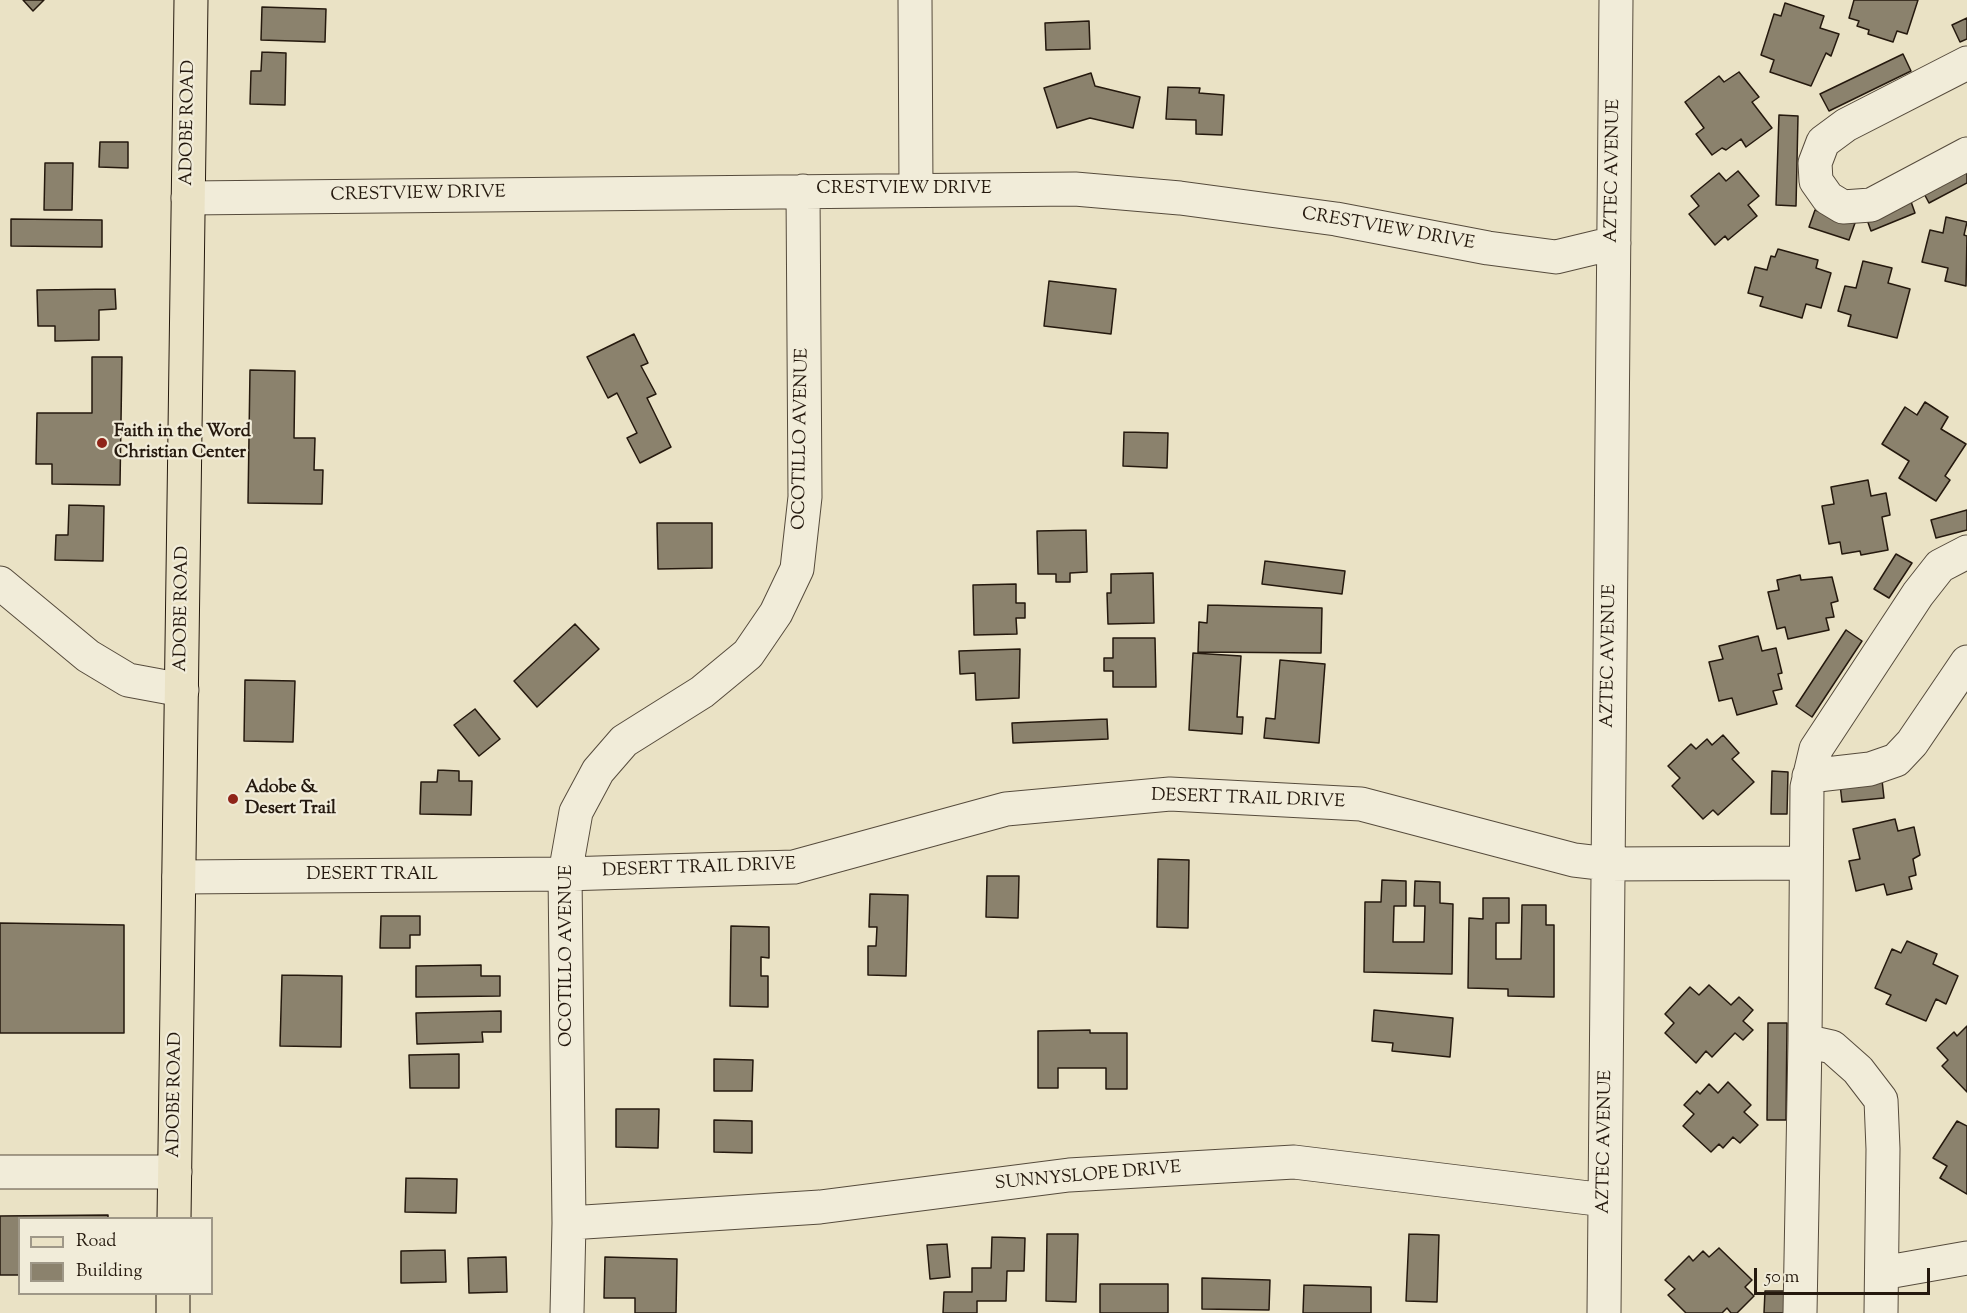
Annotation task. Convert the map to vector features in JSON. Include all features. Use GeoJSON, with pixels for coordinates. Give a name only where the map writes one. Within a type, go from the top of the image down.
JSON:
{"type":"FeatureCollection","features":[{"type":"Feature","properties":{"kind":"main road","name":"ADOBE ROAD"},"geometry":{"type":"LineString","coordinates":[[174,1217],[191,0]]}},
{"type":"Feature","properties":{"kind":"main road"},"geometry":{"type":"LineString","coordinates":[[173,1295],[173,1313]]}},
{"type":"Feature","properties":{"kind":"street"},"geometry":{"type":"LineString","coordinates":[[915,0],[916,189]]}},
{"type":"Feature","properties":{"kind":"street","name":"AZTEC AVENUE"},"geometry":{"type":"LineString","coordinates":[[1604,1313],[1616,0]]}},
{"type":"Feature","properties":{"kind":"street"},"geometry":{"type":"LineString","coordinates":[[1967,63],[1846,125],[1823,142],[1815,163],[1816,180],[1828,198],[1843,207],[1871,205],[1967,154]]}},
{"type":"Feature","properties":{"kind":"street","name":"CRESTVIEW DRIVE"},"geometry":{"type":"LineString","coordinates":[[188,198],[1075,189],[1180,198],[1336,219],[1488,248],[1556,257],[1614,243]]}},
{"type":"Feature","properties":{"kind":"street","name":"OCOTILLO AVENUE"},"geometry":{"type":"LineString","coordinates":[[567,1313],[569,1223],[565,874],[576,812],[598,771],[624,741],[702,692],[748,654],[776,613],[797,569],[805,497],[803,191]]}},
{"type":"Feature","properties":{"kind":"street"},"geometry":{"type":"LineString","coordinates":[[1800,1313],[1805,1041],[1805,863],[1809,776],[1816,749],[1918,594],[1940,566],[1967,552]]}},
{"type":"Feature","properties":{"kind":"street"},"geometry":{"type":"LineString","coordinates":[[0,583],[88,656],[128,680],[182,690]]}},
{"type":"Feature","properties":{"kind":"street"},"geometry":{"type":"LineString","coordinates":[[1809,776],[1870,769],[1896,760],[1912,743],[1967,662]]}},
{"type":"Feature","properties":{"kind":"street","name":"DESERT TRAIL DRIVE"},"geometry":{"type":"LineString","coordinates":[[565,874],[794,867],[1006,809],[1170,794],[1361,804],[1574,860],[1608,864],[1805,863]]}},
{"type":"Feature","properties":{"kind":"street","name":"DESERT TRAIL"},"geometry":{"type":"LineString","coordinates":[[179,877],[565,874]]}},
{"type":"Feature","properties":{"kind":"street"},"geometry":{"type":"LineString","coordinates":[[1805,1041],[1832,1047],[1858,1070],[1881,1100],[1881,1313]]}},
{"type":"Feature","properties":{"kind":"street","name":"SUNNYSLOPE DRIVE"},"geometry":{"type":"LineString","coordinates":[[569,1223],[820,1207],[1069,1175],[1294,1162],[1605,1200]]}},
{"type":"Feature","properties":{"kind":"street"},"geometry":{"type":"LineString","coordinates":[[0,1172],[175,1172]]}},
{"type":"Feature","properties":{"kind":"street"},"geometry":{"type":"LineString","coordinates":[[1881,1273],[1967,1258]]}},
{"type":"Feature","properties":{"kind":"building"},"geometry":{"type":"Polygon","coordinates":[[[23,0],[44,0],[33,11],[23,0]]]}},
{"type":"Feature","properties":{"kind":"building"},"geometry":{"type":"Polygon","coordinates":[[[1854,0],[1918,0],[1907,34],[1897,31],[1893,42],[1868,34],[1869,30],[1857,26],[1859,21],[1849,18],[1854,0]]]}},
{"type":"Feature","properties":{"kind":"building"},"geometry":{"type":"Polygon","coordinates":[[[1785,3],[1824,16],[1820,28],[1839,34],[1831,56],[1826,53],[1811,86],[1770,72],[1774,60],[1761,55],[1774,14],[1781,16],[1785,3]]]}},
{"type":"Feature","properties":{"kind":"building"},"geometry":{"type":"Polygon","coordinates":[[[262,7],[326,9],[325,42],[261,40],[262,7]]]}},
{"type":"Feature","properties":{"kind":"building"},"geometry":{"type":"Polygon","coordinates":[[[1967,18],[1967,39],[1960,42],[1952,25],[1967,18]]]}},
{"type":"Feature","properties":{"kind":"building"},"geometry":{"type":"Polygon","coordinates":[[[1089,21],[1090,49],[1046,50],[1045,23],[1089,21]]]}},
{"type":"Feature","properties":{"kind":"building"},"geometry":{"type":"Polygon","coordinates":[[[262,52],[286,53],[285,105],[250,104],[251,71],[261,71],[262,52]]]}},
{"type":"Feature","properties":{"kind":"building"},"geometry":{"type":"Polygon","coordinates":[[[1903,54],[1911,71],[1829,111],[1820,94],[1903,54]]]}},
{"type":"Feature","properties":{"kind":"building"},"geometry":{"type":"Polygon","coordinates":[[[1739,72],[1759,97],[1752,102],[1772,128],[1746,147],[1741,139],[1726,150],[1722,148],[1712,155],[1696,134],[1704,128],[1685,102],[1719,76],[1724,82],[1739,72]]]}},
{"type":"Feature","properties":{"kind":"building"},"geometry":{"type":"Polygon","coordinates":[[[1091,73],[1095,86],[1140,97],[1133,128],[1090,118],[1057,128],[1044,88],[1091,73]]]}},
{"type":"Feature","properties":{"kind":"building"},"geometry":{"type":"Polygon","coordinates":[[[1168,87],[1200,88],[1199,93],[1224,95],[1222,135],[1196,134],[1196,120],[1166,119],[1168,87]]]}},
{"type":"Feature","properties":{"kind":"building"},"geometry":{"type":"Polygon","coordinates":[[[1779,115],[1798,116],[1796,206],[1776,205],[1779,115]]]}},
{"type":"Feature","properties":{"kind":"building"},"geometry":{"type":"Polygon","coordinates":[[[100,142],[128,142],[128,168],[99,167],[100,142]]]}},
{"type":"Feature","properties":{"kind":"building"},"geometry":{"type":"Polygon","coordinates":[[[1967,162],[1967,183],[1929,203],[1920,186],[1967,162]]]}},
{"type":"Feature","properties":{"kind":"building"},"geometry":{"type":"Polygon","coordinates":[[[45,163],[73,163],[72,210],[44,210],[45,163]]]}},
{"type":"Feature","properties":{"kind":"building"},"geometry":{"type":"Polygon","coordinates":[[[1738,171],[1759,196],[1748,205],[1757,216],[1728,240],[1725,236],[1715,245],[1689,214],[1699,206],[1691,196],[1719,173],[1726,181],[1738,171]]]}},
{"type":"Feature","properties":{"kind":"building"},"geometry":{"type":"Polygon","coordinates":[[[1909,196],[1915,213],[1871,231],[1865,214],[1909,196]]]}},
{"type":"Feature","properties":{"kind":"building"},"geometry":{"type":"Polygon","coordinates":[[[1815,210],[1855,223],[1849,240],[1809,227],[1815,210]]]}},
{"type":"Feature","properties":{"kind":"building"},"geometry":{"type":"Polygon","coordinates":[[[1946,217],[1967,222],[1964,235],[1967,236],[1966,286],[1945,281],[1948,268],[1922,262],[1930,230],[1943,233],[1946,217]]]}},
{"type":"Feature","properties":{"kind":"building"},"geometry":{"type":"Polygon","coordinates":[[[11,219],[102,220],[102,247],[11,246],[11,219]]]}},
{"type":"Feature","properties":{"kind":"building"},"geometry":{"type":"Polygon","coordinates":[[[1778,249],[1818,260],[1816,268],[1831,273],[1821,308],[1806,304],[1802,318],[1760,306],[1763,297],[1748,293],[1755,267],[1767,270],[1771,256],[1775,257],[1778,249]]]}},
{"type":"Feature","properties":{"kind":"building"},"geometry":{"type":"Polygon","coordinates":[[[1863,261],[1892,268],[1888,283],[1910,289],[1897,338],[1848,326],[1851,315],[1838,311],[1845,286],[1856,288],[1863,261]]]}},
{"type":"Feature","properties":{"kind":"building"},"geometry":{"type":"Polygon","coordinates":[[[1049,281],[1116,289],[1111,334],[1044,326],[1049,281]]]}},
{"type":"Feature","properties":{"kind":"building"},"geometry":{"type":"Polygon","coordinates":[[[115,289],[116,309],[99,310],[99,340],[55,341],[55,326],[38,326],[37,290],[115,289]]]}},
{"type":"Feature","properties":{"kind":"building"},"geometry":{"type":"Polygon","coordinates":[[[634,334],[648,363],[641,366],[656,394],[647,398],[671,447],[640,463],[627,438],[637,433],[617,393],[608,398],[587,357],[634,334]]]}},
{"type":"Feature","properties":{"kind":"building"},"geometry":{"type":"Polygon","coordinates":[[[92,357],[122,357],[120,485],[52,484],[52,464],[36,464],[37,413],[92,413],[92,357]]]}},
{"type":"Feature","properties":{"kind":"building"},"geometry":{"type":"Polygon","coordinates":[[[250,370],[295,371],[294,438],[315,438],[314,470],[323,470],[322,504],[248,503],[250,370]]]}},
{"type":"Feature","properties":{"kind":"building"},"geometry":{"type":"Polygon","coordinates":[[[1925,402],[1948,417],[1941,429],[1966,444],[1945,476],[1950,480],[1936,501],[1899,478],[1909,461],[1882,444],[1905,407],[1917,415],[1925,402]]]}},
{"type":"Feature","properties":{"kind":"building"},"geometry":{"type":"Polygon","coordinates":[[[1124,432],[1168,433],[1167,468],[1123,466],[1124,432]]]}},
{"type":"Feature","properties":{"kind":"building"},"geometry":{"type":"Polygon","coordinates":[[[1868,480],[1871,496],[1886,493],[1890,515],[1882,517],[1888,550],[1861,555],[1860,551],[1842,554],[1840,542],[1829,544],[1822,506],[1834,504],[1831,487],[1868,480]]]}},
{"type":"Feature","properties":{"kind":"building"},"geometry":{"type":"Polygon","coordinates":[[[69,505],[104,506],[103,561],[55,560],[56,535],[68,535],[69,505]]]}},
{"type":"Feature","properties":{"kind":"building"},"geometry":{"type":"Polygon","coordinates":[[[1967,510],[1967,530],[1936,538],[1931,520],[1967,510]]]}},
{"type":"Feature","properties":{"kind":"building"},"geometry":{"type":"Polygon","coordinates":[[[657,523],[712,523],[712,568],[658,569],[657,523]]]}},
{"type":"Feature","properties":{"kind":"building"},"geometry":{"type":"Polygon","coordinates":[[[1086,530],[1087,572],[1070,573],[1070,582],[1056,582],[1056,574],[1038,574],[1037,531],[1086,530]]]}},
{"type":"Feature","properties":{"kind":"building"},"geometry":{"type":"Polygon","coordinates":[[[1896,554],[1912,563],[1889,598],[1874,589],[1896,554]]]}},
{"type":"Feature","properties":{"kind":"building"},"geometry":{"type":"Polygon","coordinates":[[[1265,561],[1345,571],[1342,594],[1262,584],[1265,561]]]}},
{"type":"Feature","properties":{"kind":"building"},"geometry":{"type":"Polygon","coordinates":[[[1153,573],[1154,623],[1108,624],[1107,593],[1111,593],[1111,574],[1153,573]]]}},
{"type":"Feature","properties":{"kind":"building"},"geometry":{"type":"Polygon","coordinates":[[[1800,575],[1801,580],[1832,577],[1838,601],[1831,603],[1834,617],[1826,618],[1829,630],[1788,639],[1785,627],[1777,629],[1768,592],[1779,590],[1777,580],[1800,575]]]}},
{"type":"Feature","properties":{"kind":"building"},"geometry":{"type":"Polygon","coordinates":[[[1016,584],[1016,603],[1025,603],[1025,618],[1016,618],[1017,634],[974,635],[973,585],[1016,584]]]}},
{"type":"Feature","properties":{"kind":"building"},"geometry":{"type":"Polygon","coordinates":[[[1208,605],[1322,608],[1321,653],[1198,652],[1199,622],[1207,623],[1208,605]]]}},
{"type":"Feature","properties":{"kind":"building"},"geometry":{"type":"Polygon","coordinates":[[[575,624],[599,649],[537,707],[514,681],[575,624]]]}},
{"type":"Feature","properties":{"kind":"building"},"geometry":{"type":"Polygon","coordinates":[[[1846,630],[1862,641],[1812,717],[1796,706],[1846,630]]]}},
{"type":"Feature","properties":{"kind":"building"},"geometry":{"type":"Polygon","coordinates":[[[1758,636],[1762,651],[1776,648],[1782,673],[1778,674],[1782,689],[1773,691],[1777,704],[1737,715],[1732,698],[1719,701],[1709,662],[1723,659],[1719,646],[1758,636]]]}},
{"type":"Feature","properties":{"kind":"building"},"geometry":{"type":"Polygon","coordinates":[[[1113,638],[1155,638],[1156,687],[1113,687],[1113,671],[1104,671],[1104,658],[1113,658],[1113,638]]]}},
{"type":"Feature","properties":{"kind":"building"},"geometry":{"type":"Polygon","coordinates":[[[1020,649],[1019,698],[976,700],[975,673],[960,674],[959,651],[1020,649]]]}},
{"type":"Feature","properties":{"kind":"building"},"geometry":{"type":"Polygon","coordinates":[[[1193,653],[1241,656],[1237,717],[1243,717],[1242,734],[1189,730],[1193,653]]]}},
{"type":"Feature","properties":{"kind":"building"},"geometry":{"type":"Polygon","coordinates":[[[1280,660],[1325,664],[1319,743],[1264,738],[1266,718],[1275,719],[1280,660]]]}},
{"type":"Feature","properties":{"kind":"building"},"geometry":{"type":"Polygon","coordinates":[[[245,680],[295,681],[293,742],[244,741],[245,680]]]}},
{"type":"Feature","properties":{"kind":"building"},"geometry":{"type":"Polygon","coordinates":[[[475,709],[500,739],[479,756],[454,725],[475,709]]]}},
{"type":"Feature","properties":{"kind":"building"},"geometry":{"type":"Polygon","coordinates":[[[1107,719],[1108,739],[1013,743],[1012,723],[1107,719]]]}},
{"type":"Feature","properties":{"kind":"building"},"geometry":{"type":"Polygon","coordinates":[[[1723,735],[1739,753],[1732,759],[1754,782],[1718,815],[1713,810],[1703,819],[1672,786],[1680,778],[1668,766],[1691,744],[1696,749],[1707,739],[1712,745],[1723,735]]]}},
{"type":"Feature","properties":{"kind":"building"},"geometry":{"type":"Polygon","coordinates":[[[438,770],[459,771],[459,781],[472,781],[471,815],[420,814],[421,782],[437,782],[438,770]]]}},
{"type":"Feature","properties":{"kind":"building"},"geometry":{"type":"Polygon","coordinates":[[[1772,771],[1788,772],[1787,814],[1771,814],[1772,771]]]}},
{"type":"Feature","properties":{"kind":"building"},"geometry":{"type":"Polygon","coordinates":[[[1882,780],[1884,798],[1842,802],[1840,784],[1882,780]]]}},
{"type":"Feature","properties":{"kind":"building"},"geometry":{"type":"Polygon","coordinates":[[[1895,819],[1898,831],[1914,827],[1920,855],[1913,859],[1916,875],[1909,877],[1912,889],[1887,895],[1884,884],[1856,891],[1849,861],[1860,859],[1853,829],[1895,819]]]}},
{"type":"Feature","properties":{"kind":"building"},"geometry":{"type":"Polygon","coordinates":[[[1158,859],[1189,860],[1188,928],[1157,927],[1158,859]]]}},
{"type":"Feature","properties":{"kind":"building"},"geometry":{"type":"Polygon","coordinates":[[[987,876],[1019,876],[1018,918],[986,917],[987,876]]]}},
{"type":"Feature","properties":{"kind":"building"},"geometry":{"type":"Polygon","coordinates":[[[1382,880],[1406,881],[1406,906],[1394,906],[1393,942],[1424,942],[1425,906],[1414,906],[1415,881],[1440,882],[1440,903],[1453,904],[1452,974],[1364,972],[1365,902],[1381,902],[1382,880]]]}},
{"type":"Feature","properties":{"kind":"building"},"geometry":{"type":"Polygon","coordinates":[[[870,894],[908,895],[906,976],[868,975],[868,946],[876,946],[877,927],[869,927],[870,894]]]}},
{"type":"Feature","properties":{"kind":"building"},"geometry":{"type":"Polygon","coordinates":[[[1483,898],[1509,898],[1509,923],[1496,923],[1496,959],[1521,959],[1522,905],[1546,905],[1546,925],[1554,925],[1554,997],[1508,996],[1508,989],[1468,988],[1469,918],[1483,919],[1483,898]]]}},
{"type":"Feature","properties":{"kind":"building"},"geometry":{"type":"Polygon","coordinates":[[[381,916],[420,916],[420,935],[410,935],[410,948],[380,948],[381,916]]]}},
{"type":"Feature","properties":{"kind":"building"},"geometry":{"type":"Polygon","coordinates":[[[0,923],[124,925],[124,1033],[0,1033],[0,923]]]}},
{"type":"Feature","properties":{"kind":"building"},"geometry":{"type":"Polygon","coordinates":[[[731,926],[769,927],[769,958],[761,957],[761,976],[768,976],[768,1007],[730,1006],[731,926]]]}},
{"type":"Feature","properties":{"kind":"building"},"geometry":{"type":"Polygon","coordinates":[[[1907,941],[1937,954],[1933,964],[1958,976],[1946,1004],[1936,999],[1926,1021],[1886,1004],[1891,995],[1875,988],[1892,949],[1901,953],[1907,941]]]}},
{"type":"Feature","properties":{"kind":"building"},"geometry":{"type":"Polygon","coordinates":[[[481,965],[481,976],[500,976],[500,996],[416,997],[416,966],[481,965]]]}},
{"type":"Feature","properties":{"kind":"building"},"geometry":{"type":"Polygon","coordinates":[[[282,975],[342,976],[341,1047],[280,1046],[282,975]]]}},
{"type":"Feature","properties":{"kind":"building"},"geometry":{"type":"Polygon","coordinates":[[[1709,985],[1731,1005],[1739,997],[1753,1010],[1743,1021],[1753,1030],[1743,1040],[1735,1033],[1712,1057],[1706,1051],[1696,1063],[1665,1033],[1674,1023],[1665,1014],[1690,987],[1699,995],[1709,985]]]}},
{"type":"Feature","properties":{"kind":"building"},"geometry":{"type":"Polygon","coordinates":[[[1374,1010],[1453,1018],[1450,1057],[1392,1051],[1393,1043],[1372,1041],[1374,1010]]]}},
{"type":"Feature","properties":{"kind":"building"},"geometry":{"type":"Polygon","coordinates":[[[501,1011],[501,1032],[482,1032],[483,1042],[417,1044],[416,1013],[501,1011]]]}},
{"type":"Feature","properties":{"kind":"building"},"geometry":{"type":"Polygon","coordinates":[[[1768,1023],[1787,1023],[1786,1120],[1767,1120],[1768,1023]]]}},
{"type":"Feature","properties":{"kind":"building"},"geometry":{"type":"Polygon","coordinates":[[[1967,1026],[1967,1092],[1942,1066],[1948,1060],[1937,1048],[1954,1032],[1957,1036],[1967,1026]]]}},
{"type":"Feature","properties":{"kind":"building"},"geometry":{"type":"Polygon","coordinates":[[[1090,1030],[1090,1033],[1127,1033],[1127,1089],[1106,1089],[1106,1068],[1058,1068],[1058,1088],[1038,1088],[1038,1031],[1090,1030]]]}},
{"type":"Feature","properties":{"kind":"building"},"geometry":{"type":"Polygon","coordinates":[[[459,1054],[459,1088],[410,1088],[409,1055],[459,1054]]]}},
{"type":"Feature","properties":{"kind":"building"},"geometry":{"type":"Polygon","coordinates":[[[714,1059],[753,1060],[752,1091],[714,1091],[714,1059]]]}},
{"type":"Feature","properties":{"kind":"building"},"geometry":{"type":"Polygon","coordinates":[[[1728,1082],[1751,1105],[1744,1112],[1758,1125],[1740,1143],[1733,1137],[1723,1148],[1719,1144],[1711,1152],[1683,1126],[1694,1114],[1684,1105],[1697,1091],[1700,1094],[1709,1084],[1718,1093],[1728,1082]]]}},
{"type":"Feature","properties":{"kind":"building"},"geometry":{"type":"Polygon","coordinates":[[[616,1109],[659,1109],[658,1148],[616,1147],[616,1109]]]}},
{"type":"Feature","properties":{"kind":"building"},"geometry":{"type":"Polygon","coordinates":[[[714,1120],[752,1121],[752,1153],[714,1152],[714,1120]]]}},
{"type":"Feature","properties":{"kind":"building"},"geometry":{"type":"Polygon","coordinates":[[[1957,1121],[1967,1126],[1967,1194],[1940,1178],[1947,1166],[1933,1158],[1957,1121]]]}},
{"type":"Feature","properties":{"kind":"building"},"geometry":{"type":"Polygon","coordinates":[[[406,1178],[457,1179],[456,1213],[405,1212],[406,1178]]]}},
{"type":"Feature","properties":{"kind":"building"},"geometry":{"type":"Polygon","coordinates":[[[108,1215],[108,1217],[18,1217],[18,1275],[0,1275],[0,1216],[108,1215]]]}},
{"type":"Feature","properties":{"kind":"building"},"geometry":{"type":"Polygon","coordinates":[[[1047,1234],[1078,1234],[1076,1302],[1046,1301],[1047,1234]]]}},
{"type":"Feature","properties":{"kind":"building"},"geometry":{"type":"Polygon","coordinates":[[[1409,1234],[1439,1235],[1437,1302],[1406,1301],[1409,1234]]]}},
{"type":"Feature","properties":{"kind":"building"},"geometry":{"type":"Polygon","coordinates":[[[992,1237],[1025,1238],[1024,1271],[1007,1271],[1006,1301],[977,1301],[977,1313],[943,1313],[944,1292],[972,1292],[972,1268],[991,1268],[992,1237]]]}},
{"type":"Feature","properties":{"kind":"building"},"geometry":{"type":"Polygon","coordinates":[[[947,1244],[950,1277],[930,1279],[927,1245],[947,1244]]]}},
{"type":"Feature","properties":{"kind":"building"},"geometry":{"type":"Polygon","coordinates":[[[1719,1248],[1752,1280],[1745,1287],[1754,1296],[1737,1313],[1731,1313],[1727,1308],[1722,1313],[1686,1313],[1668,1295],[1675,1289],[1665,1280],[1689,1256],[1693,1261],[1703,1251],[1709,1257],[1719,1248]]]}},
{"type":"Feature","properties":{"kind":"building"},"geometry":{"type":"Polygon","coordinates":[[[445,1250],[446,1282],[401,1283],[401,1251],[445,1250]]]}},
{"type":"Feature","properties":{"kind":"building"},"geometry":{"type":"Polygon","coordinates":[[[506,1257],[507,1292],[469,1293],[468,1258],[506,1257]]]}},
{"type":"Feature","properties":{"kind":"building"},"geometry":{"type":"Polygon","coordinates":[[[605,1257],[677,1259],[676,1313],[635,1313],[635,1298],[604,1298],[605,1257]]]}},
{"type":"Feature","properties":{"kind":"building"},"geometry":{"type":"Polygon","coordinates":[[[1202,1278],[1270,1280],[1269,1310],[1202,1309],[1202,1278]]]}},
{"type":"Feature","properties":{"kind":"building"},"geometry":{"type":"Polygon","coordinates":[[[1100,1284],[1168,1284],[1168,1313],[1100,1313],[1100,1284]]]}},
{"type":"Feature","properties":{"kind":"building"},"geometry":{"type":"Polygon","coordinates":[[[1304,1285],[1371,1287],[1371,1313],[1303,1313],[1304,1285]]]}},
{"type":"Feature","properties":{"kind":"building"},"geometry":{"type":"Polygon","coordinates":[[[1765,1291],[1784,1291],[1784,1313],[1764,1313],[1765,1291]]]}},
{"type":"Feature","properties":{"kind":"place","name":"Faith in the Word Christian Center"},"geometry":{"type":"Point","coordinates":[102,443]}},
{"type":"Feature","properties":{"kind":"place","name":"Adobe & Desert Trail"},"geometry":{"type":"Point","coordinates":[233,799]}}]}
